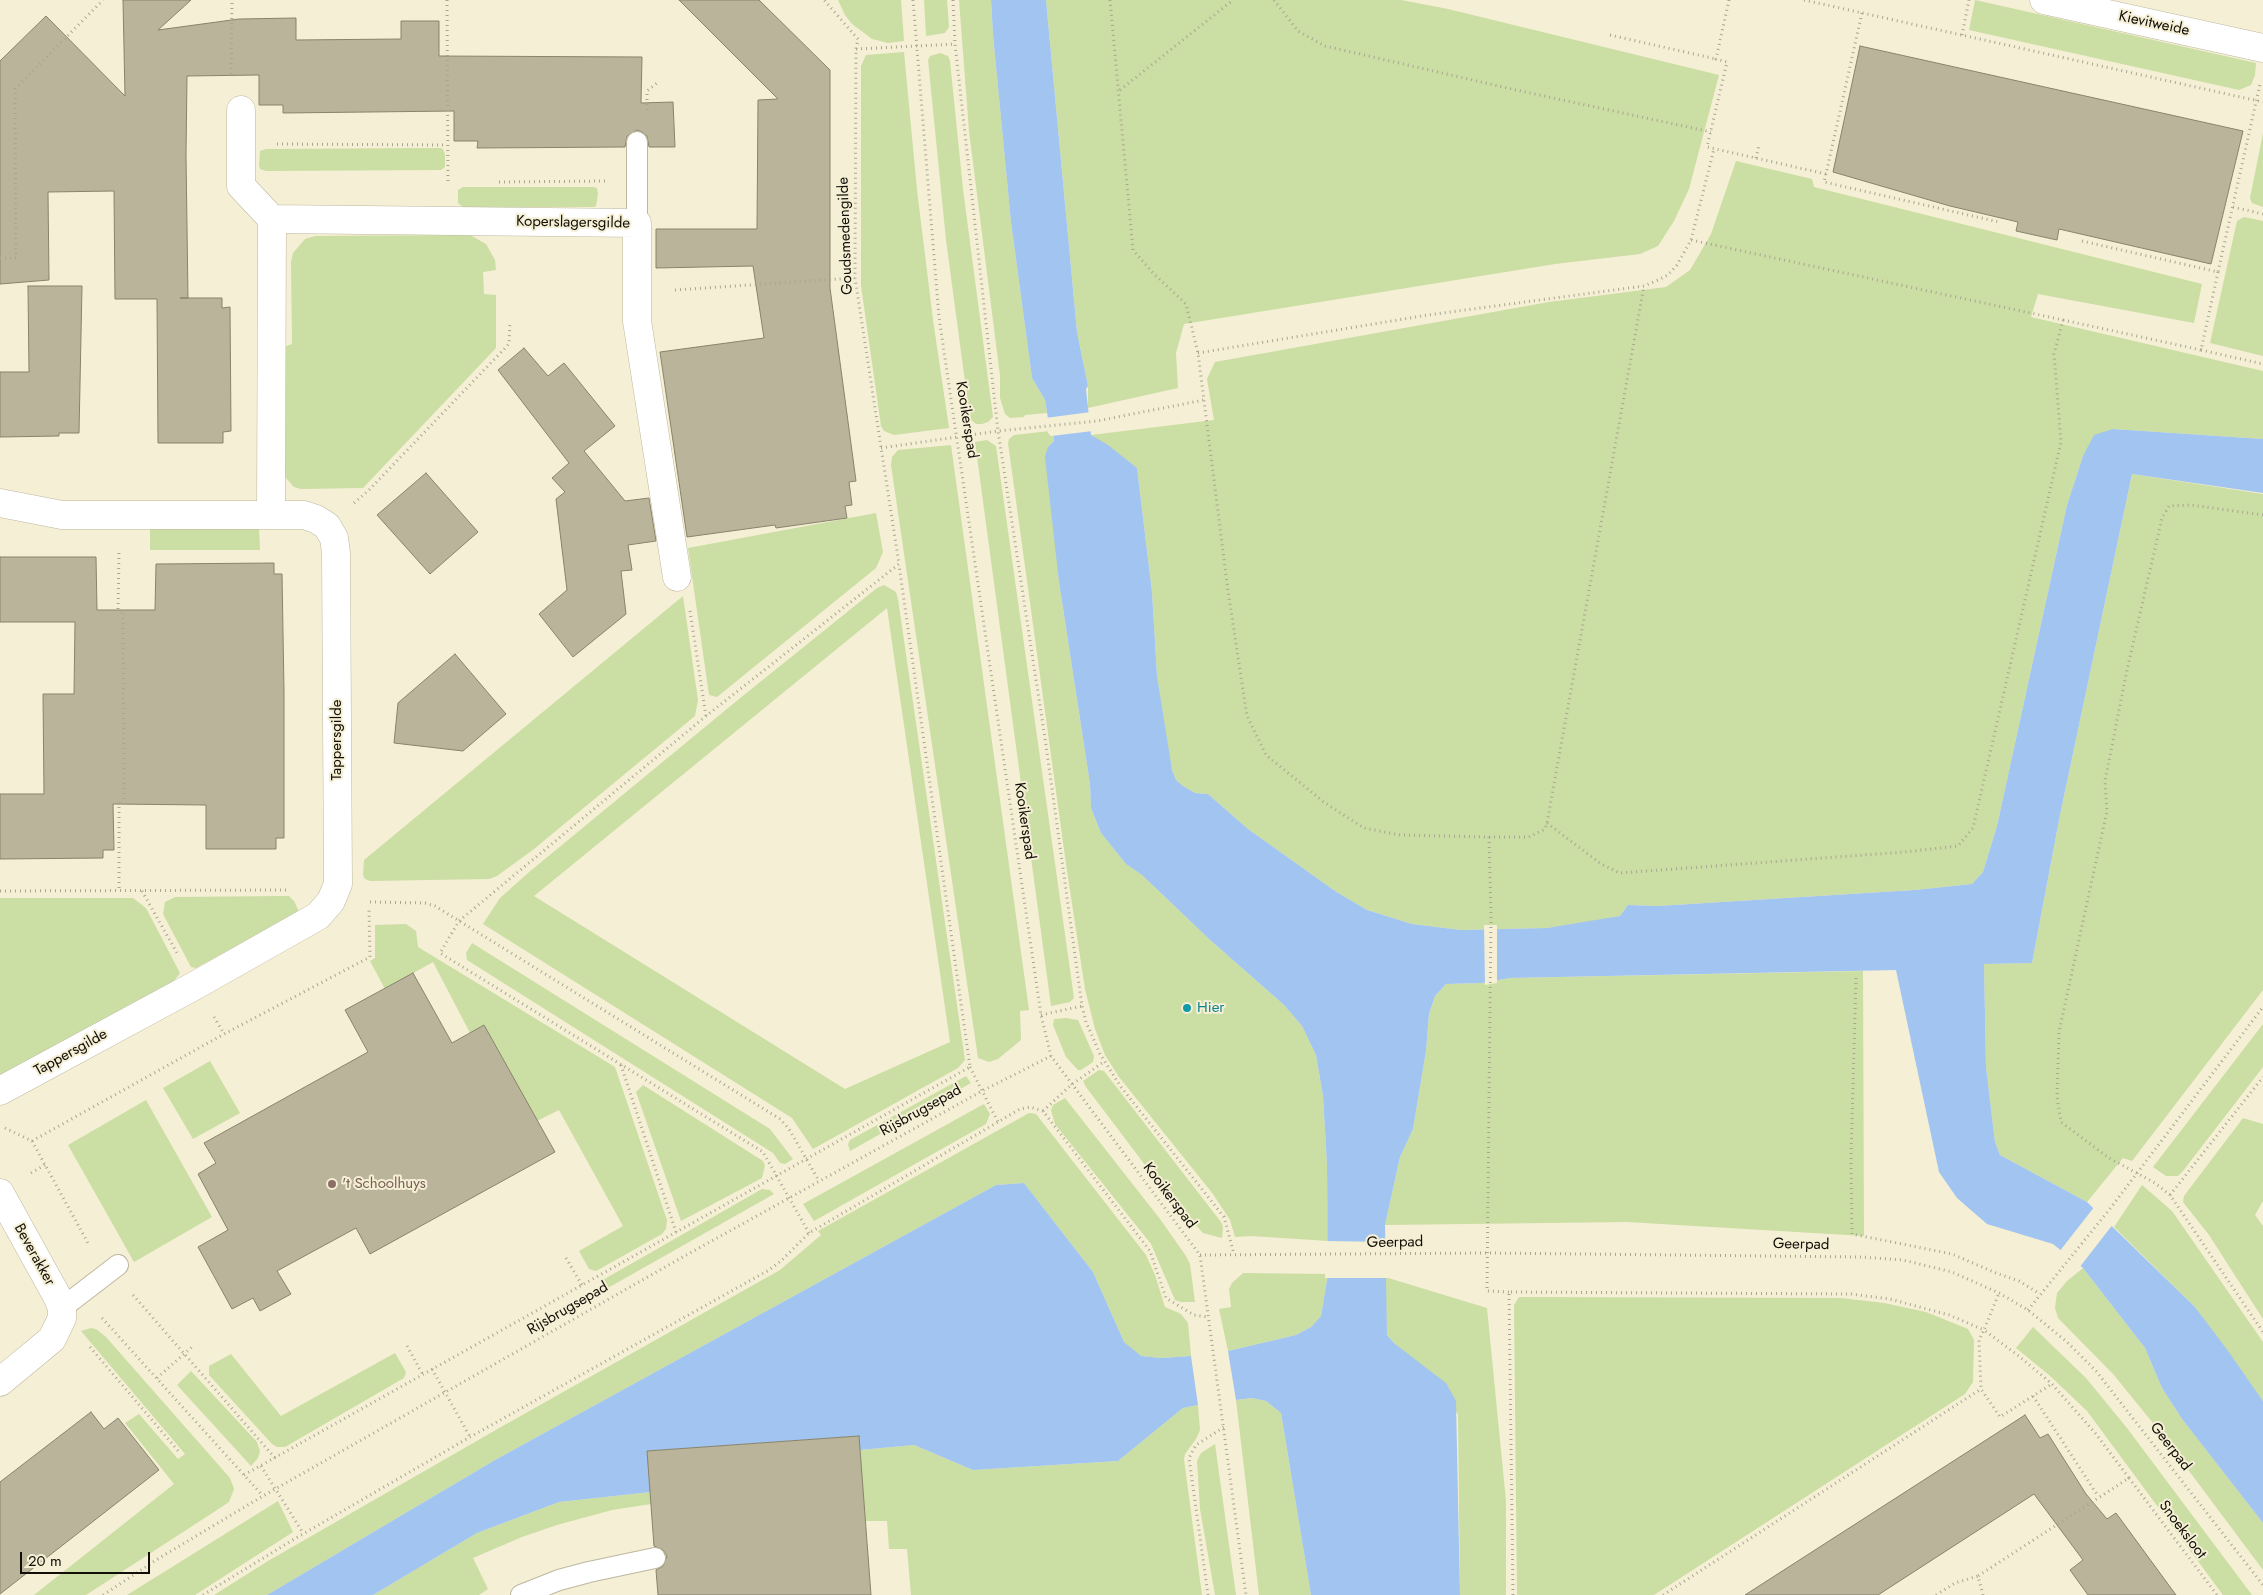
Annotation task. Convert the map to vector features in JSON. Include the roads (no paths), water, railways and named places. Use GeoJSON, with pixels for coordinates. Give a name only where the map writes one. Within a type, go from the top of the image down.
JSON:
{"type":"FeatureCollection","features":[{"type":"Feature","properties":{"kind":"street","name":"Kievitweide"},"geometry":{"type":"LineString","coordinates":[[2044,0],[2263,48]]}},
{"type":"Feature","properties":{"kind":"street"},"geometry":{"type":"LineString","coordinates":[[0,503],[62,515],[271,515],[272,218],[241,186],[241,110]]}},
{"type":"Feature","properties":{"kind":"street","name":"Koperslagersgilde"},"geometry":{"type":"LineString","coordinates":[[272,218],[637,223],[636,321],[677,577]]}},
{"type":"Feature","properties":{"kind":"street","name":"Tappersgilde"},"geometry":{"type":"LineString","coordinates":[[0,1091],[196,985],[318,916],[331,901],[338,884],[336,562],[334,538],[327,526],[316,519],[304,515],[271,515]]}},
{"type":"Feature","properties":{"kind":"street","name":"Beverakker"},"geometry":{"type":"LineString","coordinates":[[0,1193],[62,1313]]}},
{"type":"Feature","properties":{"kind":"street"},"geometry":{"type":"LineString","coordinates":[[0,1382],[52,1339],[62,1313]]}},
{"type":"Feature","properties":{"kind":"lane"},"geometry":{"type":"LineString","coordinates":[[637,142],[637,223]]}},
{"type":"Feature","properties":{"kind":"lane"},"geometry":{"type":"LineString","coordinates":[[62,1313],[115,1268]]}},
{"type":"Feature","properties":{"kind":"lane"},"geometry":{"type":"LineString","coordinates":[[522,1595],[582,1574],[626,1562],[655,1558]]}},
{"type":"Feature","properties":{"kind":"water"},"geometry":{"type":"Polygon","coordinates":[[[991,0],[1046,0],[1077,332],[1088,386],[1086,389],[1091,435],[1108,445],[1137,468],[1152,592],[1157,676],[1172,770],[1176,780],[1195,793],[1208,794],[1248,829],[1335,891],[1367,910],[1412,924],[1461,930],[1547,928],[1620,916],[1628,905],[1658,906],[1915,890],[1972,884],[1983,872],[1997,826],[2067,505],[2083,456],[2094,435],[2113,429],[2263,439],[2263,493],[2132,474],[2060,815],[2032,963],[1984,964],[1986,1067],[1995,1142],[2000,1155],[2087,1202],[2195,1307],[2228,1351],[2263,1401],[2263,1523],[2182,1419],[2162,1388],[2145,1348],[2083,1268],[2053,1244],[1987,1224],[1957,1198],[1939,1172],[1896,970],[1510,978],[1482,983],[1446,984],[1435,996],[1429,1014],[1426,1051],[1413,1129],[1400,1157],[1385,1225],[1387,1335],[1395,1344],[1446,1383],[1456,1401],[1460,1595],[1311,1595],[1281,1413],[1266,1401],[1252,1398],[1236,1400],[1228,1351],[1296,1335],[1311,1327],[1321,1316],[1328,1274],[1327,1165],[1323,1096],[1316,1055],[1302,1026],[1284,1005],[1209,939],[1142,875],[1126,864],[1101,833],[1091,808],[1090,784],[1059,582],[1045,457],[1048,447],[1054,441],[1054,436],[1050,431],[1045,400],[1032,378],[1011,222],[991,0]]]}},
{"type":"Feature","properties":{"kind":"water"},"geometry":{"type":"Polygon","coordinates":[[[1024,1183],[1093,1272],[1124,1342],[1141,1356],[1161,1358],[1191,1356],[1198,1405],[1183,1408],[1118,1461],[973,1470],[914,1445],[860,1450],[858,1436],[648,1451],[651,1492],[559,1502],[477,1533],[373,1595],[267,1595],[495,1460],[996,1185],[1024,1183]]]}},
{"type":"Feature","properties":{"kind":"place","name":"Hier"},"geometry":{"type":"Point","coordinates":[1187,1008]}},
{"type":"Feature","properties":{"kind":"place","name":"'t Schoolhuys"},"geometry":{"type":"Point","coordinates":[332,1184]}}]}
